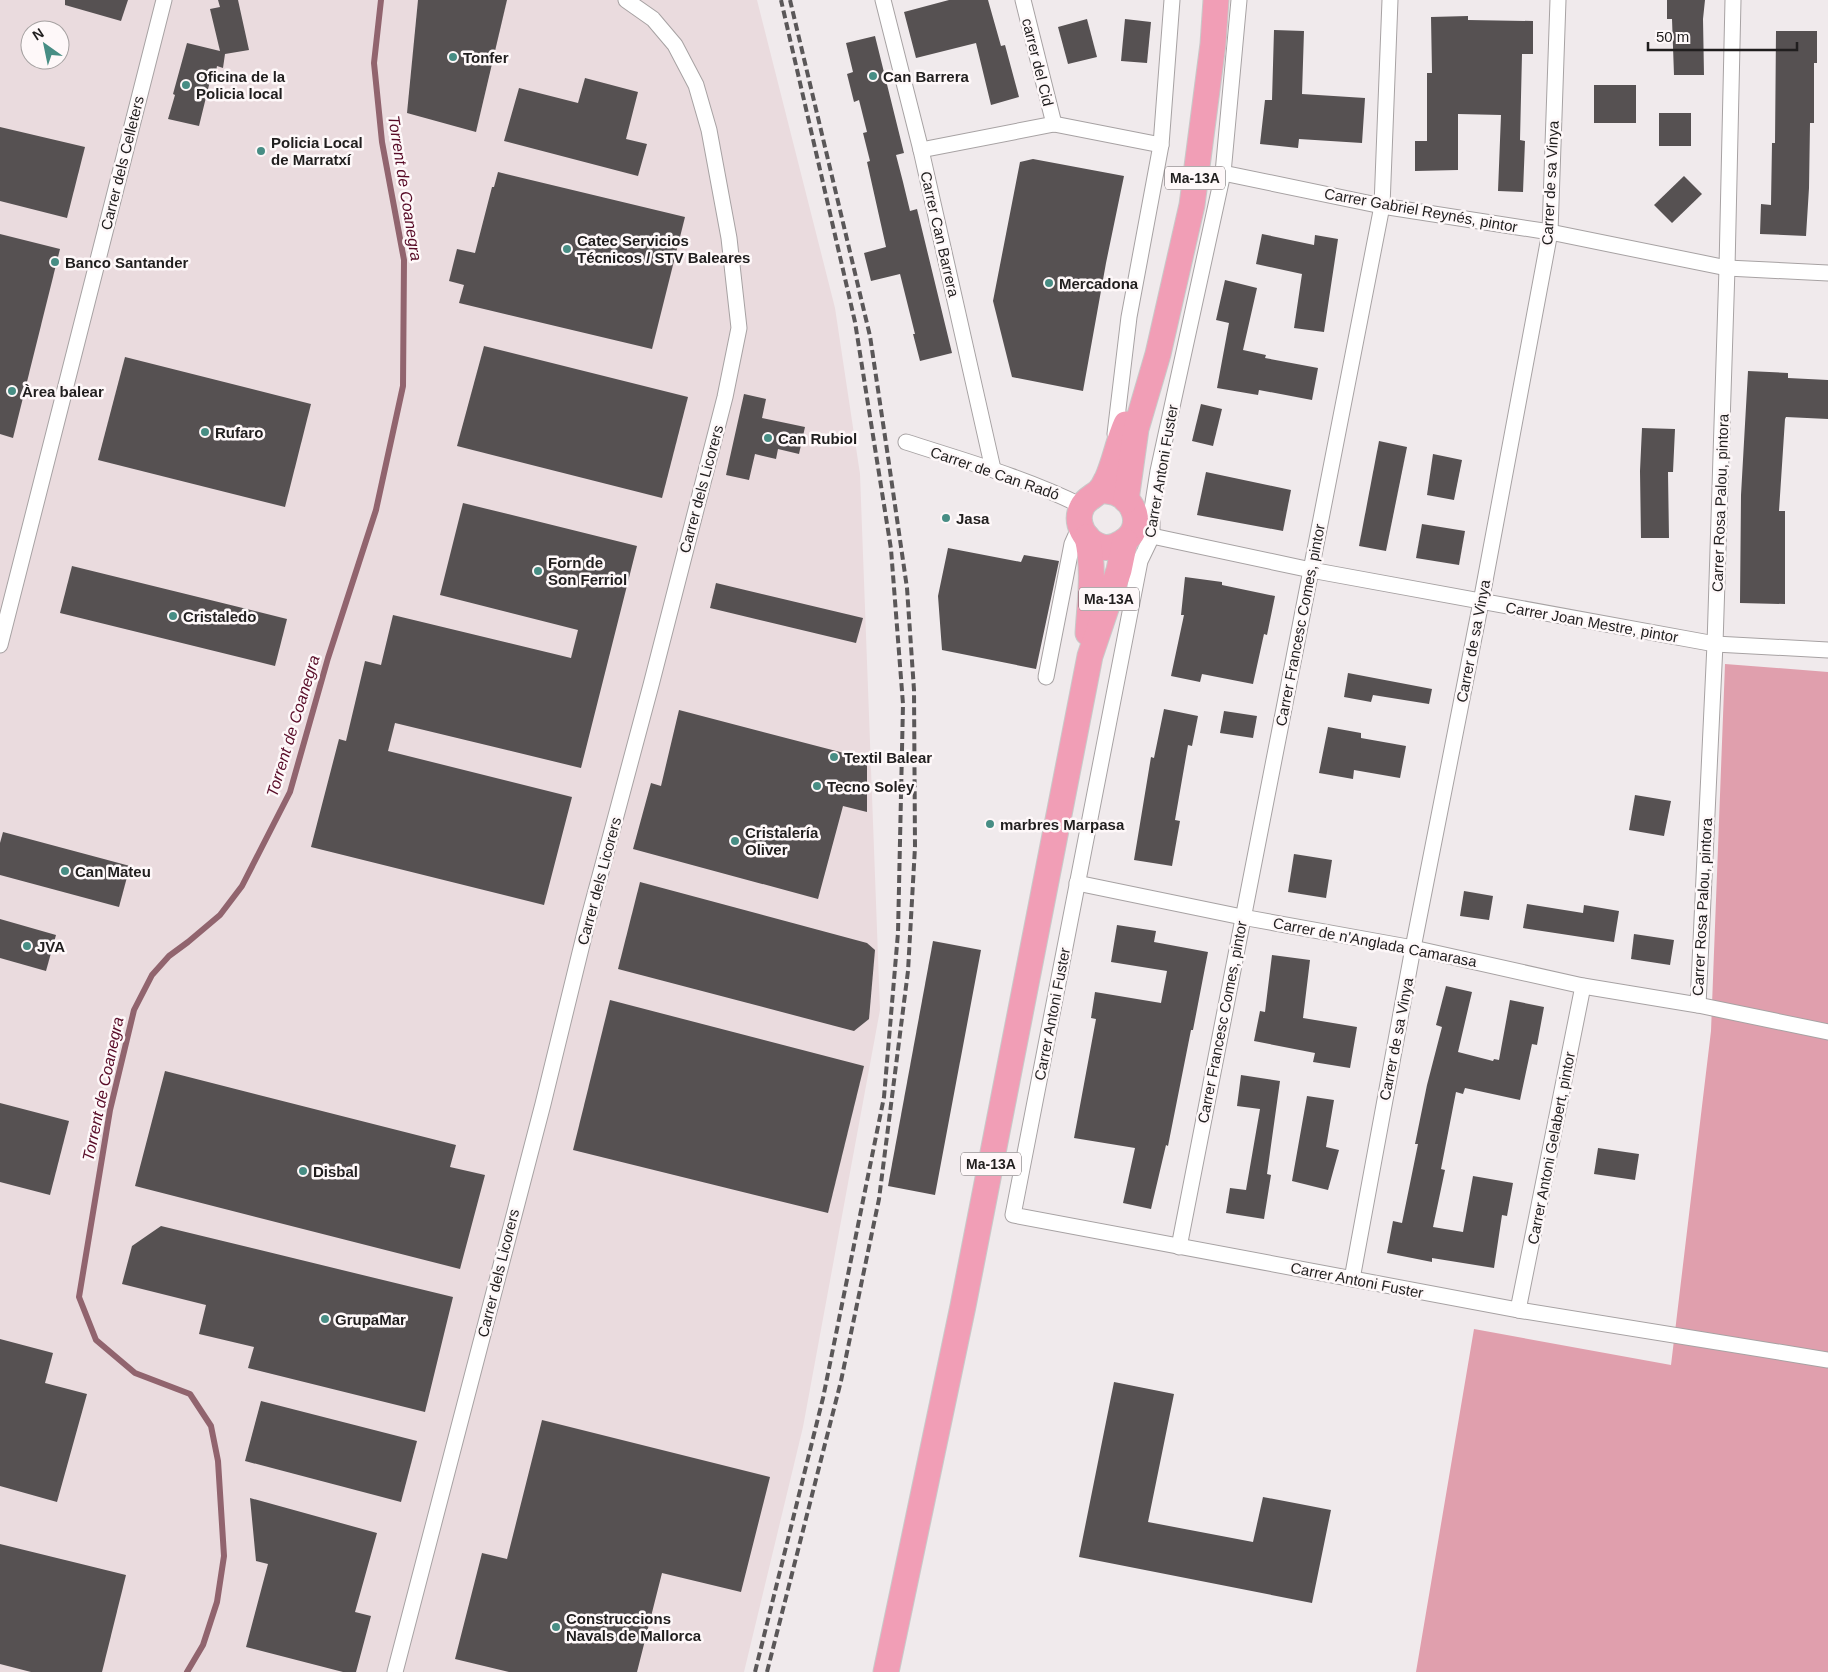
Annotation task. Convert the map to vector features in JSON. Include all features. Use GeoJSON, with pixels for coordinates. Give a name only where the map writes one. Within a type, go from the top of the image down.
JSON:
{"type":"FeatureCollection","features":[{"type":"Feature","properties":{"kind":"main road","name":"Ma-13A"},"geometry":{"type":"LineString","coordinates":[[886,1672],[965,1298],[1090,656],[1120,570],[1125,541],[1136,527],[1134,510],[1126,500],[1136,429],[1158,354],[1192,205],[1213,44],[1216,0]]}},
{"type":"Feature","properties":{"kind":"main road","name":"Ma-13A"},"geometry":{"type":"LineString","coordinates":[[1090,656],[1088,634],[1093,581],[1091,553],[1092,507],[1125,426],[1158,354]]}},
{"type":"Feature","properties":{"kind":"main road"},"geometry":{"type":"LineString","coordinates":[[1125,541],[1116,546],[1106,547],[1096,544],[1092,507],[1116,493],[1126,500]]}},
{"type":"Feature","properties":{"kind":"street","name":"Carrer dels Celleters"},"geometry":{"type":"LineString","coordinates":[[0,645],[164,0]]}},
{"type":"Feature","properties":{"kind":"street","name":"Carrer dels Licorers"},"geometry":{"type":"LineString","coordinates":[[395,1672],[543,1104],[586,928],[649,694],[725,397],[739,328],[730,238],[709,130],[696,86],[675,45],[653,19],[626,0]]}},
{"type":"Feature","properties":{"kind":"street","name":"Carrer Can Barrera"},"geometry":{"type":"LineString","coordinates":[[883,0],[922,150],[993,469]]}},
{"type":"Feature","properties":{"kind":"street","name":"carrer del Cid"},"geometry":{"type":"LineString","coordinates":[[1023,0],[1054,124]]}},
{"type":"Feature","properties":{"kind":"street"},"geometry":{"type":"LineString","coordinates":[[1046,677],[1072,544],[1092,507],[1116,425],[1128,317],[1161,145],[1172,0]]}},
{"type":"Feature","properties":{"kind":"street","name":"Carrer Antoni Fuster"},"geometry":{"type":"LineString","coordinates":[[1239,0],[1222,173],[1158,471],[1152,509],[1152,536],[1140,561],[1012,1215],[1518,1310],[1828,1360]]}},
{"type":"Feature","properties":{"kind":"street","name":"Carrer Francesc Comes, pintor"},"geometry":{"type":"LineString","coordinates":[[1179,1246],[1382,206],[1390,0]]}},
{"type":"Feature","properties":{"kind":"street","name":"Carrer de sa Vinya"},"geometry":{"type":"LineString","coordinates":[[1352,1279],[1413,948],[1481,602],[1550,232],[1558,0]]}},
{"type":"Feature","properties":{"kind":"street","name":"Carrer Rosa Palou, pintora"},"geometry":{"type":"LineString","coordinates":[[1698,1005],[1716,644],[1733,0]]}},
{"type":"Feature","properties":{"kind":"street"},"geometry":{"type":"LineString","coordinates":[[922,150],[1054,124],[1161,145]]}},
{"type":"Feature","properties":{"kind":"street","name":"Carrer Gabriel Reynés, pintor"},"geometry":{"type":"LineString","coordinates":[[1222,173],[1382,206],[1550,232],[1727,268],[1828,272]]}},
{"type":"Feature","properties":{"kind":"street","name":"Carrer de Can Radó"},"geometry":{"type":"LineString","coordinates":[[906,442],[993,469],[1092,507]]}},
{"type":"Feature","properties":{"kind":"street","name":"Carrer Joan Mestre, pintor"},"geometry":{"type":"LineString","coordinates":[[1152,536],[1311,570],[1716,644],[1828,650]]}},
{"type":"Feature","properties":{"kind":"street","name":"Carrer de n'Anglada Camarasa"},"geometry":{"type":"LineString","coordinates":[[1077,883],[1242,917],[1413,948],[1583,986],[1698,1005],[1828,1032]]}},
{"type":"Feature","properties":{"kind":"street","name":"Carrer Antoni Gelabert, pintor"},"geometry":{"type":"LineString","coordinates":[[1518,1310],[1583,986]]}},
{"type":"Feature","properties":{"kind":"shaded area"},"geometry":{"type":"Polygon","coordinates":[[[0,0],[757,0],[835,308],[860,474],[880,1010],[803,1427],[744,1672],[0,1672],[0,0]]]}},
{"type":"Feature","properties":{"kind":"shaded area"},"geometry":{"type":"Polygon","coordinates":[[[1725,664],[1828,672],[1828,1672],[1416,1672],[1474,1329],[1671,1365],[1711,1031],[1725,664]]]}},
{"type":"Feature","properties":{"kind":"building"},"geometry":{"type":"Polygon","coordinates":[[[65,0],[128,0],[121,21],[65,5],[65,0]]]}},
{"type":"Feature","properties":{"kind":"building","name":"Oficina de la Policia local"},"geometry":{"type":"Polygon","coordinates":[[[218,0],[238,0],[249,50],[225,54],[223,68],[217,66],[214,82],[210,81],[199,126],[168,119],[187,43],[220,51],[210,9],[220,7],[218,0]]]}},
{"type":"Feature","properties":{"kind":"building","name":"Tonfer"},"geometry":{"type":"Polygon","coordinates":[[[418,0],[507,0],[476,132],[407,113],[418,0]]]}},
{"type":"Feature","properties":{"kind":"building"},"geometry":{"type":"Polygon","coordinates":[[[949,0],[988,0],[1001,46],[1005,45],[1019,97],[991,105],[976,43],[916,58],[904,12],[949,0]]]}},
{"type":"Feature","properties":{"kind":"building"},"geometry":{"type":"Polygon","coordinates":[[[1667,0],[1705,0],[1703,19],[1704,75],[1674,75],[1672,19],[1667,19],[1667,0]]]}},
{"type":"Feature","properties":{"kind":"building"},"geometry":{"type":"Polygon","coordinates":[[[1468,16],[1468,20],[1533,21],[1533,54],[1522,54],[1520,140],[1525,141],[1523,192],[1498,191],[1501,115],[1458,114],[1458,170],[1415,171],[1415,141],[1427,141],[1427,73],[1432,73],[1431,17],[1468,16]]]}},
{"type":"Feature","properties":{"kind":"building"},"geometry":{"type":"Polygon","coordinates":[[[1087,19],[1097,57],[1068,64],[1058,27],[1087,19]]]}},
{"type":"Feature","properties":{"kind":"building"},"geometry":{"type":"Polygon","coordinates":[[[1125,19],[1151,22],[1147,63],[1121,61],[1125,19]]]}},
{"type":"Feature","properties":{"kind":"building"},"geometry":{"type":"Polygon","coordinates":[[[1274,30],[1304,31],[1302,94],[1365,98],[1362,143],[1299,139],[1298,148],[1260,144],[1265,100],[1272,100],[1274,30]]]}},
{"type":"Feature","properties":{"kind":"building"},"geometry":{"type":"Polygon","coordinates":[[[1776,31],[1817,31],[1817,63],[1814,63],[1814,123],[1810,123],[1806,236],[1760,234],[1761,204],[1771,205],[1772,143],[1775,143],[1776,31]]]}},
{"type":"Feature","properties":{"kind":"building"},"geometry":{"type":"Polygon","coordinates":[[[875,36],[904,153],[896,155],[910,211],[917,209],[952,353],[920,361],[900,274],[871,281],[864,253],[886,247],[867,162],[870,161],[863,133],[867,132],[859,100],[854,102],[847,74],[853,72],[846,43],[875,36]]]}},
{"type":"Feature","properties":{"kind":"building"},"geometry":{"type":"Polygon","coordinates":[[[585,78],[638,92],[626,139],[647,144],[638,176],[504,141],[519,88],[578,103],[585,78]]]}},
{"type":"Feature","properties":{"kind":"building"},"geometry":{"type":"Polygon","coordinates":[[[1594,85],[1636,85],[1636,123],[1594,123],[1594,85]]]}},
{"type":"Feature","properties":{"kind":"building"},"geometry":{"type":"Polygon","coordinates":[[[1659,113],[1691,113],[1691,146],[1659,146],[1659,113]]]}},
{"type":"Feature","properties":{"kind":"building"},"geometry":{"type":"Polygon","coordinates":[[[0,127],[85,147],[67,218],[0,201],[0,127]]]}},
{"type":"Feature","properties":{"kind":"building","name":"Mercadona"},"geometry":{"type":"Polygon","coordinates":[[[1033,159],[1124,176],[1083,391],[1012,377],[993,301],[1020,162],[1033,159]]]}},
{"type":"Feature","properties":{"kind":"building","name":"Catec Servicios Técnicos / STV Baleares"},"geometry":{"type":"Polygon","coordinates":[[[498,172],[685,217],[652,349],[459,303],[464,285],[449,281],[457,249],[475,253],[492,187],[494,187],[498,172]]]}},
{"type":"Feature","properties":{"kind":"building"},"geometry":{"type":"Polygon","coordinates":[[[1684,176],[1702,194],[1672,223],[1654,205],[1684,176]]]}},
{"type":"Feature","properties":{"kind":"building"},"geometry":{"type":"Polygon","coordinates":[[[0,234],[60,249],[13,438],[0,434],[0,234]]]}},
{"type":"Feature","properties":{"kind":"building"},"geometry":{"type":"Polygon","coordinates":[[[1262,234],[1314,245],[1315,235],[1338,239],[1324,332],[1294,328],[1302,274],[1256,264],[1262,234]]]}},
{"type":"Feature","properties":{"kind":"building"},"geometry":{"type":"Polygon","coordinates":[[[1225,280],[1257,288],[1243,350],[1266,355],[1265,358],[1318,368],[1312,400],[1259,390],[1258,395],[1217,388],[1229,323],[1216,320],[1225,280]]]}},
{"type":"Feature","properties":{"kind":"building"},"geometry":{"type":"Polygon","coordinates":[[[484,346],[688,397],[662,498],[457,446],[484,346]]]}},
{"type":"Feature","properties":{"kind":"building","name":"Rufaro"},"geometry":{"type":"Polygon","coordinates":[[[125,357],[311,404],[285,507],[98,460],[125,357]]]}},
{"type":"Feature","properties":{"kind":"building"},"geometry":{"type":"Polygon","coordinates":[[[1748,371],[1788,373],[1788,378],[1828,380],[1828,419],[1786,417],[1785,419],[1779,511],[1785,511],[1785,604],[1740,603],[1741,495],[1748,371]]]}},
{"type":"Feature","properties":{"kind":"building","name":"Can Rubiol"},"geometry":{"type":"Polygon","coordinates":[[[744,394],[766,399],[762,418],[805,427],[799,454],[778,449],[776,459],[755,454],[749,480],[726,475],[744,394]]]}},
{"type":"Feature","properties":{"kind":"building"},"geometry":{"type":"Polygon","coordinates":[[[1201,404],[1222,409],[1213,446],[1192,441],[1201,404]]]}},
{"type":"Feature","properties":{"kind":"building"},"geometry":{"type":"Polygon","coordinates":[[[1642,428],[1675,429],[1673,472],[1668,472],[1669,538],[1641,538],[1640,471],[1642,428]]]}},
{"type":"Feature","properties":{"kind":"building"},"geometry":{"type":"Polygon","coordinates":[[[1379,441],[1407,447],[1386,551],[1359,546],[1379,441]]]}},
{"type":"Feature","properties":{"kind":"building"},"geometry":{"type":"Polygon","coordinates":[[[1433,454],[1462,460],[1454,500],[1427,495],[1433,454]]]}},
{"type":"Feature","properties":{"kind":"building"},"geometry":{"type":"Polygon","coordinates":[[[1206,472],[1291,490],[1283,531],[1197,515],[1206,472]]]}},
{"type":"Feature","properties":{"kind":"building"},"geometry":{"type":"Polygon","coordinates":[[[463,503],[637,546],[581,768],[395,723],[388,751],[572,797],[544,905],[311,847],[339,739],[346,741],[365,661],[381,665],[393,615],[571,658],[578,630],[440,595],[463,503]]]}},
{"type":"Feature","properties":{"kind":"building"},"geometry":{"type":"Polygon","coordinates":[[[1422,524],[1465,531],[1459,565],[1416,558],[1422,524]]]}},
{"type":"Feature","properties":{"kind":"building"},"geometry":{"type":"Polygon","coordinates":[[[948,548],[1021,562],[1024,555],[1059,561],[1036,669],[942,650],[938,596],[948,548]]]}},
{"type":"Feature","properties":{"kind":"building","name":"Cristaledo"},"geometry":{"type":"Polygon","coordinates":[[[72,566],[287,619],[275,666],[60,613],[72,566]]]}},
{"type":"Feature","properties":{"kind":"building"},"geometry":{"type":"Polygon","coordinates":[[[1185,577],[1222,582],[1222,585],[1275,596],[1267,635],[1264,634],[1253,684],[1202,674],[1200,682],[1171,676],[1184,615],[1181,615],[1185,577]]]}},
{"type":"Feature","properties":{"kind":"building"},"geometry":{"type":"Polygon","coordinates":[[[716,583],[863,618],[856,643],[710,608],[716,583]]]}},
{"type":"Feature","properties":{"kind":"building"},"geometry":{"type":"Polygon","coordinates":[[[1348,673],[1432,689],[1429,704],[1373,695],[1371,702],[1344,697],[1348,673]]]}},
{"type":"Feature","properties":{"kind":"building"},"geometry":{"type":"Polygon","coordinates":[[[1164,709],[1198,716],[1192,746],[1188,745],[1175,820],[1180,821],[1172,866],[1134,860],[1151,757],[1154,758],[1164,709]]]}},
{"type":"Feature","properties":{"kind":"building"},"geometry":{"type":"Polygon","coordinates":[[[679,710],[867,759],[867,812],[843,806],[818,899],[633,849],[651,783],[661,786],[679,710]]]}},
{"type":"Feature","properties":{"kind":"building"},"geometry":{"type":"Polygon","coordinates":[[[1224,711],[1257,716],[1253,738],[1220,733],[1224,711]]]}},
{"type":"Feature","properties":{"kind":"building"},"geometry":{"type":"Polygon","coordinates":[[[1328,727],[1361,733],[1361,738],[1406,746],[1400,778],[1354,770],[1353,779],[1319,773],[1328,727]]]}},
{"type":"Feature","properties":{"kind":"building"},"geometry":{"type":"Polygon","coordinates":[[[1635,795],[1671,801],[1664,836],[1629,830],[1635,795]]]}},
{"type":"Feature","properties":{"kind":"building","name":"Can Mateu"},"geometry":{"type":"Polygon","coordinates":[[[3,832],[130,866],[119,907],[0,875],[0,843],[3,832]]]}},
{"type":"Feature","properties":{"kind":"building"},"geometry":{"type":"Polygon","coordinates":[[[1294,854],[1332,860],[1326,898],[1288,892],[1294,854]]]}},
{"type":"Feature","properties":{"kind":"building"},"geometry":{"type":"Polygon","coordinates":[[[640,882],[867,943],[875,950],[869,1019],[854,1031],[618,969],[640,882]]]}},
{"type":"Feature","properties":{"kind":"building"},"geometry":{"type":"Polygon","coordinates":[[[1464,891],[1493,896],[1489,920],[1460,916],[1464,891]]]}},
{"type":"Feature","properties":{"kind":"building"},"geometry":{"type":"Polygon","coordinates":[[[1527,904],[1583,913],[1584,905],[1619,911],[1614,942],[1523,928],[1527,904]]]}},
{"type":"Feature","properties":{"kind":"building","name":"JVA"},"geometry":{"type":"Polygon","coordinates":[[[0,919],[56,935],[46,971],[0,958],[0,919]]]}},
{"type":"Feature","properties":{"kind":"building"},"geometry":{"type":"Polygon","coordinates":[[[1117,925],[1156,931],[1154,942],[1208,952],[1168,1146],[1166,1145],[1151,1209],[1123,1203],[1135,1148],[1074,1138],[1096,1019],[1091,1018],[1095,992],[1161,1003],[1167,971],[1111,962],[1117,925]]]}},
{"type":"Feature","properties":{"kind":"building"},"geometry":{"type":"Polygon","coordinates":[[[1634,934],[1674,940],[1670,965],[1631,959],[1634,934]]]}},
{"type":"Feature","properties":{"kind":"building"},"geometry":{"type":"Polygon","coordinates":[[[933,941],[981,950],[935,1195],[888,1186],[933,941]]]}},
{"type":"Feature","properties":{"kind":"building"},"geometry":{"type":"Polygon","coordinates":[[[1272,955],[1310,960],[1303,1018],[1357,1027],[1350,1068],[1313,1062],[1315,1053],[1254,1041],[1260,1011],[1265,1012],[1272,955]]]}},
{"type":"Feature","properties":{"kind":"building"},"geometry":{"type":"Polygon","coordinates":[[[1446,986],[1472,992],[1458,1052],[1493,1061],[1494,1059],[1499,1060],[1510,1000],[1544,1007],[1537,1045],[1532,1044],[1520,1100],[1465,1088],[1463,1094],[1456,1092],[1441,1169],[1445,1170],[1433,1227],[1463,1232],[1473,1176],[1513,1183],[1507,1216],[1502,1215],[1494,1268],[1432,1258],[1432,1262],[1387,1253],[1393,1221],[1402,1223],[1418,1144],[1415,1144],[1427,1085],[1442,1027],[1436,1025],[1446,986]]]}},
{"type":"Feature","properties":{"kind":"building"},"geometry":{"type":"Polygon","coordinates":[[[610,1000],[864,1066],[828,1213],[573,1150],[610,1000]]]}},
{"type":"Feature","properties":{"kind":"building","name":"Disbal"},"geometry":{"type":"Polygon","coordinates":[[[165,1071],[456,1145],[450,1167],[485,1175],[460,1269],[135,1186],[165,1071]]]}},
{"type":"Feature","properties":{"kind":"building"},"geometry":{"type":"Polygon","coordinates":[[[1241,1075],[1280,1081],[1267,1174],[1271,1175],[1264,1219],[1226,1213],[1230,1188],[1246,1190],[1260,1109],[1237,1106],[1241,1075]]]}},
{"type":"Feature","properties":{"kind":"building"},"geometry":{"type":"Polygon","coordinates":[[[1307,1096],[1334,1100],[1326,1147],[1339,1150],[1328,1190],[1292,1181],[1307,1096]]]}},
{"type":"Feature","properties":{"kind":"building"},"geometry":{"type":"Polygon","coordinates":[[[0,1103],[69,1121],[50,1195],[0,1182],[0,1103]]]}},
{"type":"Feature","properties":{"kind":"building"},"geometry":{"type":"Polygon","coordinates":[[[1598,1148],[1639,1154],[1635,1180],[1594,1174],[1598,1148]]]}},
{"type":"Feature","properties":{"kind":"building","name":"GrupaMar"},"geometry":{"type":"Polygon","coordinates":[[[161,1226],[453,1297],[425,1412],[248,1368],[254,1347],[199,1334],[206,1305],[122,1284],[132,1246],[161,1226]]]}},
{"type":"Feature","properties":{"kind":"building"},"geometry":{"type":"Polygon","coordinates":[[[0,1339],[53,1353],[45,1383],[87,1394],[57,1502],[0,1486],[0,1339]]]}},
{"type":"Feature","properties":{"kind":"building"},"geometry":{"type":"Polygon","coordinates":[[[1114,1382],[1174,1394],[1148,1522],[1253,1542],[1263,1497],[1331,1510],[1312,1603],[1079,1557],[1114,1382]]]}},
{"type":"Feature","properties":{"kind":"building"},"geometry":{"type":"Polygon","coordinates":[[[261,1401],[417,1441],[401,1502],[245,1461],[261,1401]]]}},
{"type":"Feature","properties":{"kind":"building"},"geometry":{"type":"Polygon","coordinates":[[[542,1420],[770,1477],[741,1592],[662,1573],[637,1672],[509,1672],[455,1659],[482,1553],[507,1559],[542,1420]]]}},
{"type":"Feature","properties":{"kind":"building"},"geometry":{"type":"Polygon","coordinates":[[[250,1498],[377,1533],[355,1612],[371,1616],[356,1672],[343,1672],[246,1647],[268,1564],[256,1561],[250,1498]]]}},
{"type":"Feature","properties":{"kind":"building"},"geometry":{"type":"Polygon","coordinates":[[[0,1544],[126,1575],[102,1672],[31,1672],[0,1664],[0,1544]]]}},
{"type":"Feature","properties":{"kind":"waterway","name":"Torrent de Coanegra"},"geometry":{"type":"LineString","coordinates":[[187,1672],[203,1645],[217,1602],[224,1556],[218,1461],[211,1426],[190,1394],[135,1373],[96,1340],[79,1297],[110,1110],[134,1010],[152,975],[169,956],[220,915],[242,886],[290,792],[328,658],[376,510],[403,386],[404,260],[382,142],[374,63],[381,0]]}},
{"type":"Feature","properties":{"kind":"railway"},"geometry":{"type":"LineString","coordinates":[[755,1672],[823,1398],[884,1097],[898,933],[903,704],[891,549],[855,322],[781,0]]}},
{"type":"Feature","properties":{"kind":"railway"},"geometry":{"type":"LineString","coordinates":[[767,1672],[841,1381],[879,1199],[908,971],[915,847],[914,690],[907,588],[887,450],[870,336],[790,0]]}},
{"type":"Feature","properties":{"kind":"place","name":"Tonfer"},"geometry":{"type":"Point","coordinates":[453,57]}},
{"type":"Feature","properties":{"kind":"place","name":"Can Barrera"},"geometry":{"type":"Point","coordinates":[873,76]}},
{"type":"Feature","properties":{"kind":"place","name":"Oficina de la Policia local"},"geometry":{"type":"Point","coordinates":[186,85]}},
{"type":"Feature","properties":{"kind":"place","name":"Policia Local de Marratxí"},"geometry":{"type":"Point","coordinates":[261,151]}},
{"type":"Feature","properties":{"kind":"place","name":"Catec Servicios Técnicos / STV Baleares"},"geometry":{"type":"Point","coordinates":[567,249]}},
{"type":"Feature","properties":{"kind":"place","name":"Banco Santander"},"geometry":{"type":"Point","coordinates":[55,262]}},
{"type":"Feature","properties":{"kind":"place","name":"Mercadona"},"geometry":{"type":"Point","coordinates":[1049,283]}},
{"type":"Feature","properties":{"kind":"place","name":"Àrea balear"},"geometry":{"type":"Point","coordinates":[12,391]}},
{"type":"Feature","properties":{"kind":"place","name":"Rufaro"},"geometry":{"type":"Point","coordinates":[205,432]}},
{"type":"Feature","properties":{"kind":"place","name":"Can Rubiol"},"geometry":{"type":"Point","coordinates":[768,438]}},
{"type":"Feature","properties":{"kind":"place","name":"Jasa"},"geometry":{"type":"Point","coordinates":[946,518]}},
{"type":"Feature","properties":{"kind":"place","name":"Forn de Son Ferriol"},"geometry":{"type":"Point","coordinates":[538,571]}},
{"type":"Feature","properties":{"kind":"place","name":"Cristaledo"},"geometry":{"type":"Point","coordinates":[173,616]}},
{"type":"Feature","properties":{"kind":"place","name":"Textil Balear"},"geometry":{"type":"Point","coordinates":[834,757]}},
{"type":"Feature","properties":{"kind":"place","name":"Tecno Soley"},"geometry":{"type":"Point","coordinates":[817,786]}},
{"type":"Feature","properties":{"kind":"place","name":"marbres Marpasa"},"geometry":{"type":"Point","coordinates":[990,824]}},
{"type":"Feature","properties":{"kind":"place","name":"Cristalería Oliver"},"geometry":{"type":"Point","coordinates":[735,841]}},
{"type":"Feature","properties":{"kind":"place","name":"Can Mateu"},"geometry":{"type":"Point","coordinates":[65,871]}},
{"type":"Feature","properties":{"kind":"place","name":"JVA"},"geometry":{"type":"Point","coordinates":[27,946]}},
{"type":"Feature","properties":{"kind":"place","name":"Disbal"},"geometry":{"type":"Point","coordinates":[303,1171]}},
{"type":"Feature","properties":{"kind":"place","name":"GrupaMar"},"geometry":{"type":"Point","coordinates":[325,1319]}},
{"type":"Feature","properties":{"kind":"place","name":"Construccions Navals de Mallorca"},"geometry":{"type":"Point","coordinates":[556,1627]}}]}
